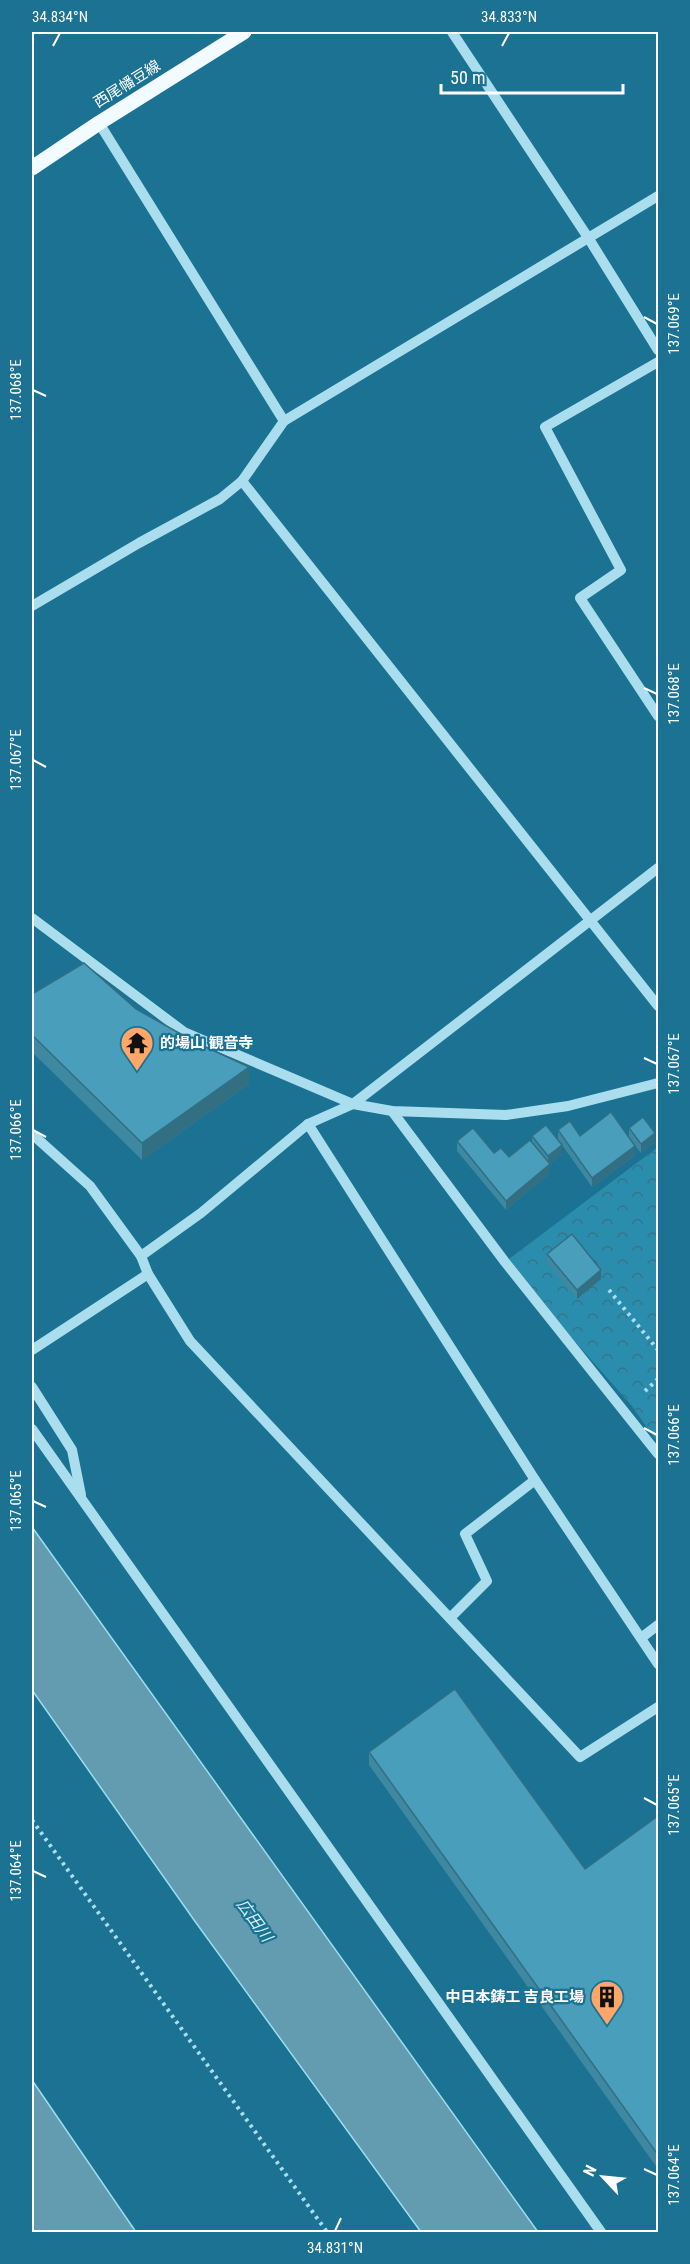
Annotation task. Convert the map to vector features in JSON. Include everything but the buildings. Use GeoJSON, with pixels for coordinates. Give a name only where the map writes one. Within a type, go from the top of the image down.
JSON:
{"type":"FeatureCollection","features":[{"type":"Feature","properties":{"kind":"main road","name":"西尾幡豆線"},"geometry":{"type":"LineString","coordinates":[[32,168],[244,32]]}},
{"type":"Feature","properties":{"kind":"street"},"geometry":{"type":"LineString","coordinates":[[452,32],[589,239],[658,350]]}},
{"type":"Feature","properties":{"kind":"street"},"geometry":{"type":"LineString","coordinates":[[99,123],[284,421]]}},
{"type":"Feature","properties":{"kind":"street"},"geometry":{"type":"LineString","coordinates":[[32,606],[139,543],[220,499],[242,481],[284,421],[658,196]]}},
{"type":"Feature","properties":{"kind":"street"},"geometry":{"type":"LineString","coordinates":[[658,362],[545,427],[621,570],[580,598],[658,716]]}},
{"type":"Feature","properties":{"kind":"street"},"geometry":{"type":"LineString","coordinates":[[242,481],[658,1006]]}},
{"type":"Feature","properties":{"kind":"street"},"geometry":{"type":"LineString","coordinates":[[141,1256],[201,1213],[308,1124],[353,1104],[658,868]]}},
{"type":"Feature","properties":{"kind":"street"},"geometry":{"type":"LineString","coordinates":[[32,918],[184,1032],[353,1104],[392,1111],[506,1115],[568,1106],[658,1083]]}},
{"type":"Feature","properties":{"kind":"street"},"geometry":{"type":"LineString","coordinates":[[392,1111],[505,1262],[658,1454]]}},
{"type":"Feature","properties":{"kind":"street"},"geometry":{"type":"LineString","coordinates":[[308,1124],[535,1480],[658,1664]]}},
{"type":"Feature","properties":{"kind":"street"},"geometry":{"type":"LineString","coordinates":[[32,1134],[90,1186],[141,1256],[148,1274],[190,1341],[580,1757],[658,1707]]}},
{"type":"Feature","properties":{"kind":"street"},"geometry":{"type":"LineString","coordinates":[[32,1350],[148,1274]]}},
{"type":"Feature","properties":{"kind":"street"},"geometry":{"type":"LineString","coordinates":[[32,1387],[72,1450],[82,1501]]}},
{"type":"Feature","properties":{"kind":"street"},"geometry":{"type":"LineString","coordinates":[[32,1429],[601,2232]]}},
{"type":"Feature","properties":{"kind":"street"},"geometry":{"type":"LineString","coordinates":[[450,1618],[487,1581],[465,1534],[535,1480]]}},
{"type":"Feature","properties":{"kind":"street"},"geometry":{"type":"LineString","coordinates":[[641,1638],[658,1625]]}},
{"type":"Feature","properties":{"kind":"path"},"geometry":{"type":"LineString","coordinates":[[609,1290],[658,1350]]}},
{"type":"Feature","properties":{"kind":"path"},"geometry":{"type":"LineString","coordinates":[[645,1391],[658,1379]]}},
{"type":"Feature","properties":{"kind":"path"},"geometry":{"type":"LineString","coordinates":[[32,1820],[327,2232]]}},
{"type":"Feature","properties":{"kind":"green space"},"geometry":{"type":"Polygon","coordinates":[[[658,1147],[658,1443],[631,1405],[505,1262],[658,1147]]]}},
{"type":"Feature","properties":{"kind":"water","name":"広田川"},"geometry":{"type":"Polygon","coordinates":[[[32,1527],[538,2232],[421,2232],[194,1920],[32,1690],[32,1527]]]}},
{"type":"Feature","properties":{"kind":"water"},"geometry":{"type":"Polygon","coordinates":[[[32,2080],[136,2232],[32,2232],[32,2080]]]}},
{"type":"Feature","properties":{"kind":"place","name":"的場山 観音寺"},"geometry":{"type":"Point","coordinates":[137,1072]}},
{"type":"Feature","properties":{"kind":"place","name":"中日本鋳工 吉良工場"},"geometry":{"type":"Point","coordinates":[607,2026]}}]}
